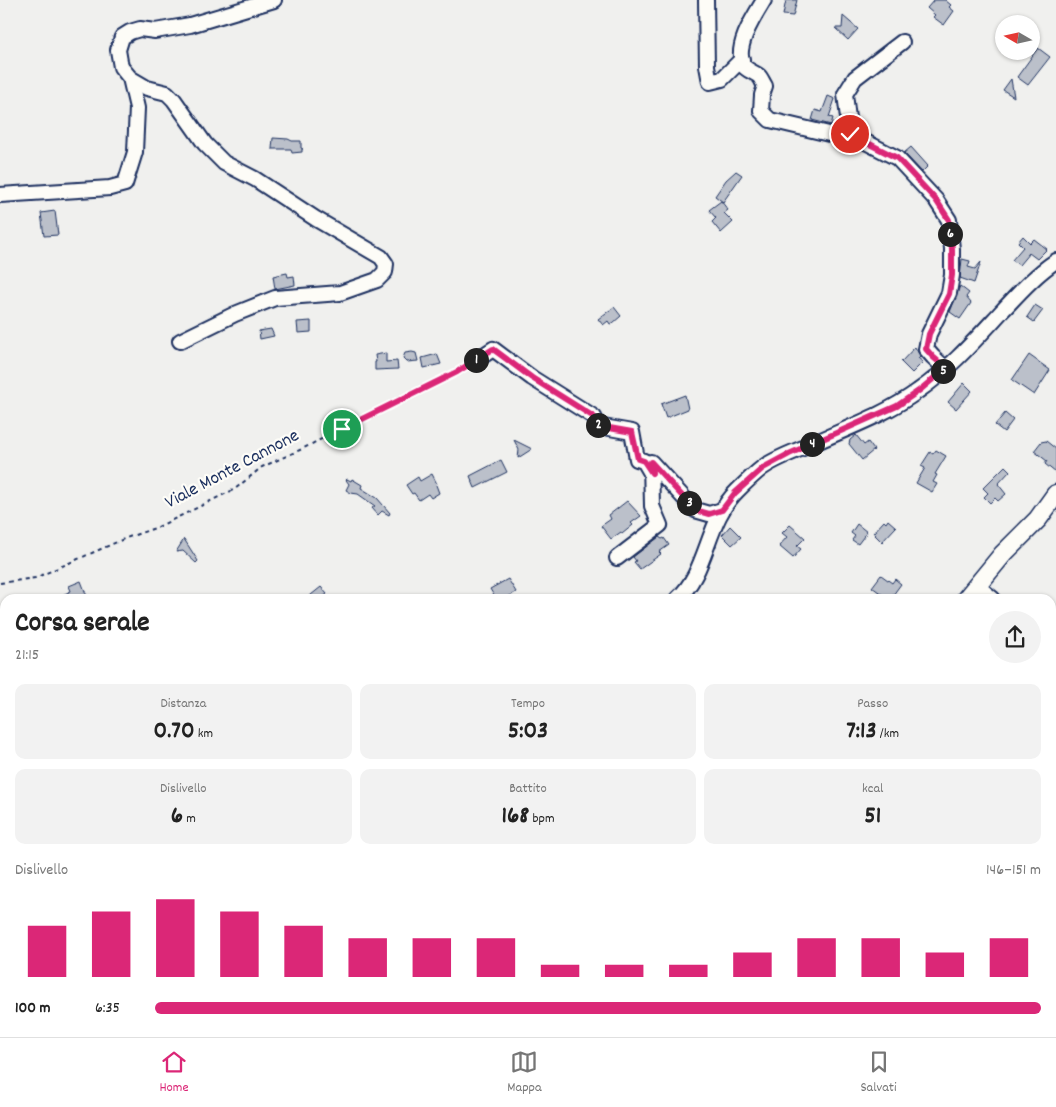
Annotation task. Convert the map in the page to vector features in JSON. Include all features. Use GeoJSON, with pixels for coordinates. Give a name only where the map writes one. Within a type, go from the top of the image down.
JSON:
{"type":"FeatureCollection","features":[{"type":"Feature","properties":{"kind":"main road"},"geometry":{"type":"LineString","coordinates":[[971,592],[1038,519],[1056,494]]}},
{"type":"Feature","properties":{"kind":"street"},"geometry":{"type":"LineString","coordinates":[[180,341],[235,314],[275,298],[340,293],[377,280],[385,272],[386,264],[381,257],[316,219],[255,179],[224,163],[205,144],[167,93],[147,88],[130,78],[121,67],[118,50],[122,37],[130,32],[140,29],[155,31],[190,25],[274,0]]}},
{"type":"Feature","properties":{"kind":"street"},"geometry":{"type":"LineString","coordinates":[[706,0],[707,66],[710,82],[722,79],[742,59]]}},
{"type":"Feature","properties":{"kind":"street"},"geometry":{"type":"LineString","coordinates":[[764,0],[743,40],[742,59],[743,64],[750,72],[760,76],[765,86],[762,95],[761,111],[770,120],[829,134],[850,134],[897,158],[936,200],[949,220],[952,258],[949,294],[929,334],[926,349],[946,368]]}},
{"type":"Feature","properties":{"kind":"street"},"geometry":{"type":"LineString","coordinates":[[850,134],[845,94],[855,78],[902,42]]}},
{"type":"Feature","properties":{"kind":"street"},"geometry":{"type":"LineString","coordinates":[[0,195],[110,188],[125,184],[135,152],[137,108],[130,78]]}},
{"type":"Feature","properties":{"kind":"street"},"geometry":{"type":"LineString","coordinates":[[681,594],[704,556],[714,524],[722,510],[735,493],[763,468],[789,454],[897,406],[920,390],[946,368],[1023,289],[1056,261]]}},
{"type":"Feature","properties":{"kind":"street"},"geometry":{"type":"LineString","coordinates":[[484,355],[493,349],[532,378],[594,417],[598,426],[632,432],[638,459],[644,461],[652,473]]}},
{"type":"Feature","properties":{"kind":"street"},"geometry":{"type":"LineString","coordinates":[[617,558],[660,525],[652,506],[651,462],[695,510],[709,514],[722,510]]}},
{"type":"Feature","properties":{"kind":"path","name":"Viale Monte Cannone"},"geometry":{"type":"LineString","coordinates":[[0,583],[35,578],[126,538],[158,527],[235,489],[262,467],[302,450],[380,409],[457,372],[484,355]]}},
{"type":"Feature","properties":{"kind":"building"},"geometry":{"type":"Polygon","coordinates":[[[786,0],[797,0],[793,16],[783,15],[786,0]]]}},
{"type":"Feature","properties":{"kind":"building"},"geometry":{"type":"Polygon","coordinates":[[[934,0],[945,0],[954,11],[944,25],[933,17],[935,15],[927,8],[934,0]]]}},
{"type":"Feature","properties":{"kind":"building"},"geometry":{"type":"Polygon","coordinates":[[[843,16],[858,29],[848,40],[835,28],[842,28],[843,16]]]}},
{"type":"Feature","properties":{"kind":"building"},"geometry":{"type":"Polygon","coordinates":[[[1040,50],[1050,57],[1028,85],[1017,77],[1029,60],[1040,60],[1040,50]]]}},
{"type":"Feature","properties":{"kind":"building"},"geometry":{"type":"Polygon","coordinates":[[[1011,79],[1014,97],[1003,90],[1011,79]]]}},
{"type":"Feature","properties":{"kind":"building"},"geometry":{"type":"Polygon","coordinates":[[[828,96],[835,99],[829,117],[833,118],[831,125],[812,120],[815,110],[822,112],[828,96]]]}},
{"type":"Feature","properties":{"kind":"building"},"geometry":{"type":"Polygon","coordinates":[[[273,138],[301,141],[302,152],[292,153],[291,149],[272,149],[273,138]]]}},
{"type":"Feature","properties":{"kind":"building"},"geometry":{"type":"Polygon","coordinates":[[[911,147],[928,166],[922,172],[904,153],[911,147]]]}},
{"type":"Feature","properties":{"kind":"building"},"geometry":{"type":"Polygon","coordinates":[[[736,171],[742,175],[723,202],[715,196],[726,180],[736,171]]]}},
{"type":"Feature","properties":{"kind":"building"},"geometry":{"type":"Polygon","coordinates":[[[721,201],[728,210],[724,213],[733,222],[721,233],[712,222],[716,218],[709,210],[721,201]]]}},
{"type":"Feature","properties":{"kind":"building"},"geometry":{"type":"Polygon","coordinates":[[[55,211],[58,235],[44,236],[41,213],[55,211]]]}},
{"type":"Feature","properties":{"kind":"building"},"geometry":{"type":"Polygon","coordinates":[[[1023,236],[1030,243],[1034,239],[1047,249],[1037,259],[1029,253],[1019,265],[1012,260],[1023,247],[1018,242],[1023,236]]]}},
{"type":"Feature","properties":{"kind":"building"},"geometry":{"type":"Polygon","coordinates":[[[962,259],[970,261],[968,267],[975,269],[981,262],[974,283],[960,278],[962,259]]]}},
{"type":"Feature","properties":{"kind":"building"},"geometry":{"type":"Polygon","coordinates":[[[287,273],[288,277],[294,276],[295,285],[275,289],[273,276],[287,273]]]}},
{"type":"Feature","properties":{"kind":"building"},"geometry":{"type":"Polygon","coordinates":[[[960,286],[969,293],[966,297],[971,303],[960,319],[950,312],[960,286]]]}},
{"type":"Feature","properties":{"kind":"building"},"geometry":{"type":"Polygon","coordinates":[[[1035,305],[1043,310],[1034,322],[1027,317],[1035,305]]]}},
{"type":"Feature","properties":{"kind":"building"},"geometry":{"type":"Polygon","coordinates":[[[614,307],[621,316],[613,323],[610,324],[608,321],[603,325],[598,319],[614,307]]]}},
{"type":"Feature","properties":{"kind":"building"},"geometry":{"type":"Polygon","coordinates":[[[311,321],[311,332],[298,333],[297,322],[311,321]]]}},
{"type":"Feature","properties":{"kind":"building"},"geometry":{"type":"Polygon","coordinates":[[[271,329],[274,336],[260,339],[259,331],[271,329]]]}},
{"type":"Feature","properties":{"kind":"building"},"geometry":{"type":"Polygon","coordinates":[[[915,347],[920,356],[918,358],[923,362],[912,373],[901,362],[915,347]]]}},
{"type":"Feature","properties":{"kind":"building"},"geometry":{"type":"Polygon","coordinates":[[[386,353],[386,362],[397,361],[398,369],[375,370],[375,355],[386,353]]]}},
{"type":"Feature","properties":{"kind":"building"},"geometry":{"type":"Polygon","coordinates":[[[405,353],[416,353],[418,361],[407,362],[403,358],[405,353]]]}},
{"type":"Feature","properties":{"kind":"building"},"geometry":{"type":"Polygon","coordinates":[[[437,354],[441,364],[424,368],[422,358],[437,354]]]}},
{"type":"Feature","properties":{"kind":"building"},"geometry":{"type":"Polygon","coordinates":[[[1029,355],[1050,370],[1034,395],[1012,380],[1029,355]]]}},
{"type":"Feature","properties":{"kind":"building"},"geometry":{"type":"Polygon","coordinates":[[[964,383],[972,391],[956,409],[948,402],[964,383]]]}},
{"type":"Feature","properties":{"kind":"building"},"geometry":{"type":"Polygon","coordinates":[[[685,395],[688,409],[666,418],[661,404],[685,395]]]}},
{"type":"Feature","properties":{"kind":"building"},"geometry":{"type":"Polygon","coordinates":[[[1005,413],[1013,420],[1004,432],[995,425],[1005,413]]]}},
{"type":"Feature","properties":{"kind":"building"},"geometry":{"type":"Polygon","coordinates":[[[856,435],[864,445],[868,442],[874,450],[862,460],[849,444],[850,440],[856,435]]]}},
{"type":"Feature","properties":{"kind":"building"},"geometry":{"type":"Polygon","coordinates":[[[514,440],[532,449],[518,458],[519,450],[514,440]]]}},
{"type":"Feature","properties":{"kind":"building"},"geometry":{"type":"Polygon","coordinates":[[[1046,441],[1056,449],[1056,473],[1045,464],[1047,461],[1034,451],[1041,442],[1046,441]]]}},
{"type":"Feature","properties":{"kind":"building"},"geometry":{"type":"Polygon","coordinates":[[[936,450],[946,456],[935,474],[937,475],[933,482],[937,484],[932,492],[916,483],[925,468],[921,466],[930,452],[933,454],[936,450]]]}},
{"type":"Feature","properties":{"kind":"building"},"geometry":{"type":"Polygon","coordinates":[[[501,460],[507,472],[475,488],[470,476],[501,460]]]}},
{"type":"Feature","properties":{"kind":"building"},"geometry":{"type":"Polygon","coordinates":[[[1005,466],[1010,471],[998,484],[1006,494],[998,501],[995,498],[990,503],[984,497],[988,493],[983,488],[1005,466]]]}},
{"type":"Feature","properties":{"kind":"building"},"geometry":{"type":"Polygon","coordinates":[[[432,474],[439,493],[431,498],[428,494],[419,500],[406,485],[418,477],[420,481],[432,474]]]}},
{"type":"Feature","properties":{"kind":"building"},"geometry":{"type":"Polygon","coordinates":[[[347,479],[351,481],[352,479],[362,485],[361,488],[377,498],[390,513],[389,515],[382,511],[378,515],[372,508],[375,506],[358,494],[346,490],[349,484],[347,479]]]}},
{"type":"Feature","properties":{"kind":"building"},"geometry":{"type":"Polygon","coordinates":[[[627,501],[641,516],[631,523],[633,525],[622,534],[621,532],[611,539],[601,526],[611,519],[609,515],[627,501]]]}},
{"type":"Feature","properties":{"kind":"building"},"geometry":{"type":"Polygon","coordinates":[[[888,520],[896,527],[882,542],[873,533],[884,521],[886,523],[888,520]]]}},
{"type":"Feature","properties":{"kind":"building"},"geometry":{"type":"Polygon","coordinates":[[[857,524],[867,532],[858,544],[852,540],[855,536],[851,533],[857,524]]]}},
{"type":"Feature","properties":{"kind":"building"},"geometry":{"type":"Polygon","coordinates":[[[790,525],[805,538],[797,546],[801,549],[793,558],[779,546],[787,537],[782,533],[790,525]]]}},
{"type":"Feature","properties":{"kind":"building"},"geometry":{"type":"Polygon","coordinates":[[[730,526],[741,537],[732,545],[722,535],[730,526]]]}},
{"type":"Feature","properties":{"kind":"building"},"geometry":{"type":"Polygon","coordinates":[[[659,537],[664,538],[669,545],[659,552],[661,554],[640,569],[634,562],[636,561],[633,557],[659,537]]]}},
{"type":"Feature","properties":{"kind":"building"},"geometry":{"type":"Polygon","coordinates":[[[184,539],[198,561],[196,563],[183,551],[176,552],[184,539]]]}},
{"type":"Feature","properties":{"kind":"building"},"geometry":{"type":"Polygon","coordinates":[[[881,575],[892,583],[895,579],[901,584],[894,594],[882,594],[872,587],[881,575]]]}},
{"type":"Feature","properties":{"kind":"building"},"geometry":{"type":"Polygon","coordinates":[[[508,579],[516,592],[513,594],[493,594],[490,589],[508,579]]]}},
{"type":"Feature","properties":{"kind":"building"},"geometry":{"type":"Polygon","coordinates":[[[81,581],[86,594],[65,594],[71,591],[69,586],[81,581]]]}},
{"type":"Feature","properties":{"kind":"building"},"geometry":{"type":"Polygon","coordinates":[[[321,587],[327,594],[312,594],[321,587]]]}},
{"type":"Feature","properties":{"kind":"route"},"geometry":{"type":"LineString","coordinates":[[342,429],[457,372],[493,349],[532,378],[594,417],[598,426],[632,432],[638,459],[644,461],[652,473],[651,462],[695,510],[709,514],[722,510],[735,493],[763,468],[789,454],[897,406],[946,368],[926,349],[929,334],[949,294],[952,275],[949,220],[936,200],[897,158],[850,134]]}}]}
